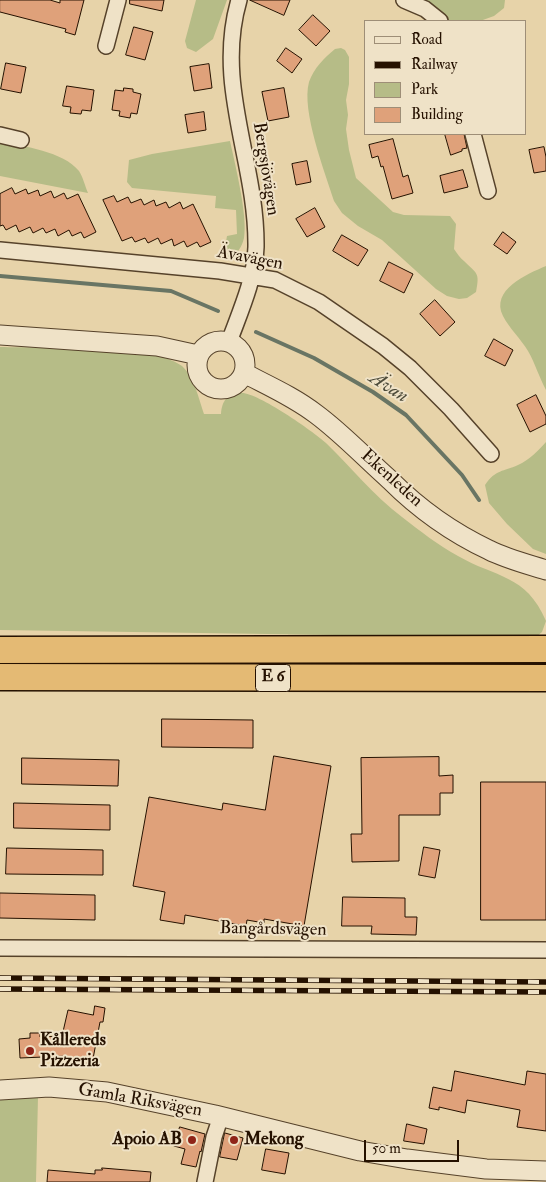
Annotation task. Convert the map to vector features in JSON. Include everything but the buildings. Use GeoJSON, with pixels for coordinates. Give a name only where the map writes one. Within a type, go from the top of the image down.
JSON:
{"type":"FeatureCollection","features":[{"type":"Feature","properties":{"kind":"highway","name":"E 6"},"geometry":{"type":"LineString","coordinates":[[0,650],[546,649]]}},
{"type":"Feature","properties":{"kind":"highway","name":"E 6"},"geometry":{"type":"LineString","coordinates":[[0,677],[546,678]]}},
{"type":"Feature","properties":{"kind":"street"},"geometry":{"type":"LineString","coordinates":[[106,46],[118,0]]}},
{"type":"Feature","properties":{"kind":"street","name":"Bergsjövägen"},"geometry":{"type":"LineString","coordinates":[[229,342],[252,276],[256,249],[254,212],[232,89],[230,64],[233,24],[239,0]]}},
{"type":"Feature","properties":{"kind":"street"},"geometry":{"type":"LineString","coordinates":[[404,0],[426,9],[439,20]]}},
{"type":"Feature","properties":{"kind":"street"},"geometry":{"type":"LineString","coordinates":[[0,135],[21,140]]}},
{"type":"Feature","properties":{"kind":"street"},"geometry":{"type":"LineString","coordinates":[[473,135],[488,191]]}},
{"type":"Feature","properties":{"kind":"street","name":"Ävavägen"},"geometry":{"type":"LineString","coordinates":[[0,250],[220,272],[275,280],[319,302],[383,346],[421,379],[491,454]]}},
{"type":"Feature","properties":{"kind":"street"},"geometry":{"type":"LineString","coordinates":[[0,335],[148,345],[198,355]]}},
{"type":"Feature","properties":{"kind":"street"},"geometry":{"type":"LineString","coordinates":[[217,340],[229,342],[238,348],[244,357],[244,373],[229,388],[208,386],[198,375],[196,362],[198,355],[211,342],[217,340]]}},
{"type":"Feature","properties":{"kind":"street","name":"Ekenleden"},"geometry":{"type":"LineString","coordinates":[[244,373],[287,395],[315,413],[346,438],[390,481],[416,503],[459,534],[515,561],[546,570]]}},
{"type":"Feature","properties":{"kind":"street","name":"Bangårdsvägen"},"geometry":{"type":"LineString","coordinates":[[0,948],[546,950]]}},
{"type":"Feature","properties":{"kind":"street","name":"Gamla Riksvägen"},"geometry":{"type":"LineString","coordinates":[[0,1090],[49,1087],[107,1092],[221,1116],[360,1151],[430,1163],[486,1169],[546,1171]]}},
{"type":"Feature","properties":{"kind":"street","name":"Gamla Riksvägen"},"geometry":{"type":"LineString","coordinates":[[205,1182],[214,1137],[221,1116]]}},
{"type":"Feature","properties":{"kind":"green space"},"geometry":{"type":"Polygon","coordinates":[[[196,0],[227,0],[213,39],[196,52],[187,48],[185,41],[196,0]]]}},
{"type":"Feature","properties":{"kind":"green space"},"geometry":{"type":"Polygon","coordinates":[[[396,0],[505,0],[504,8],[494,16],[483,20],[436,20],[424,12],[396,0]]]}},
{"type":"Feature","properties":{"kind":"green space"},"geometry":{"type":"Polygon","coordinates":[[[341,48],[345,50],[349,57],[346,129],[356,178],[393,212],[404,215],[450,216],[456,224],[454,249],[475,271],[478,281],[476,292],[467,298],[459,299],[447,296],[436,289],[382,240],[358,226],[342,213],[334,201],[315,142],[307,94],[309,82],[317,68],[335,49],[341,48]]]}},
{"type":"Feature","properties":{"kind":"green space"},"geometry":{"type":"Polygon","coordinates":[[[0,141],[53,154],[72,164],[79,171],[88,193],[0,176],[0,141]]]}},
{"type":"Feature","properties":{"kind":"green space"},"geometry":{"type":"Polygon","coordinates":[[[230,141],[240,190],[245,228],[244,238],[240,247],[234,255],[228,258],[224,253],[227,236],[237,234],[236,210],[215,208],[216,196],[132,188],[127,182],[129,160],[152,154],[230,141]]]}},
{"type":"Feature","properties":{"kind":"green space"},"geometry":{"type":"Polygon","coordinates":[[[546,266],[546,390],[533,360],[503,316],[500,307],[502,298],[513,284],[546,266]]]}},
{"type":"Feature","properties":{"kind":"green space"},"geometry":{"type":"Polygon","coordinates":[[[0,347],[95,348],[147,353],[167,359],[182,366],[190,376],[204,414],[221,414],[224,402],[233,394],[242,393],[260,399],[319,437],[382,500],[429,538],[458,556],[509,579],[529,594],[546,621],[542,632],[535,638],[0,630],[0,347]]]}},
{"type":"Feature","properties":{"kind":"green space"},"geometry":{"type":"Polygon","coordinates":[[[546,442],[546,554],[533,549],[507,524],[489,503],[485,485],[496,473],[518,465],[546,442]]]}},
{"type":"Feature","properties":{"kind":"green space"},"geometry":{"type":"Polygon","coordinates":[[[38,1097],[36,1182],[0,1182],[0,1100],[38,1097]]]}},
{"type":"Feature","properties":{"kind":"waterway","name":"Ävan"},"geometry":{"type":"LineString","coordinates":[[0,276],[171,291],[218,311]]}},
{"type":"Feature","properties":{"kind":"waterway","name":"Ävan"},"geometry":{"type":"LineString","coordinates":[[256,332],[314,358],[373,392],[406,415],[462,475],[479,500]]}},
{"type":"Feature","properties":{"kind":"railway"},"geometry":{"type":"LineString","coordinates":[[0,978],[546,982]]}},
{"type":"Feature","properties":{"kind":"railway"},"geometry":{"type":"LineString","coordinates":[[0,989],[546,992]]}},
{"type":"Feature","properties":{"kind":"place","name":"Kållereds Pizzeria"},"geometry":{"type":"Point","coordinates":[30,1051]}},
{"type":"Feature","properties":{"kind":"place","name":"Apoio AB"},"geometry":{"type":"Point","coordinates":[192,1140]}},
{"type":"Feature","properties":{"kind":"place","name":"Mekong"},"geometry":{"type":"Point","coordinates":[234,1140]}}]}
